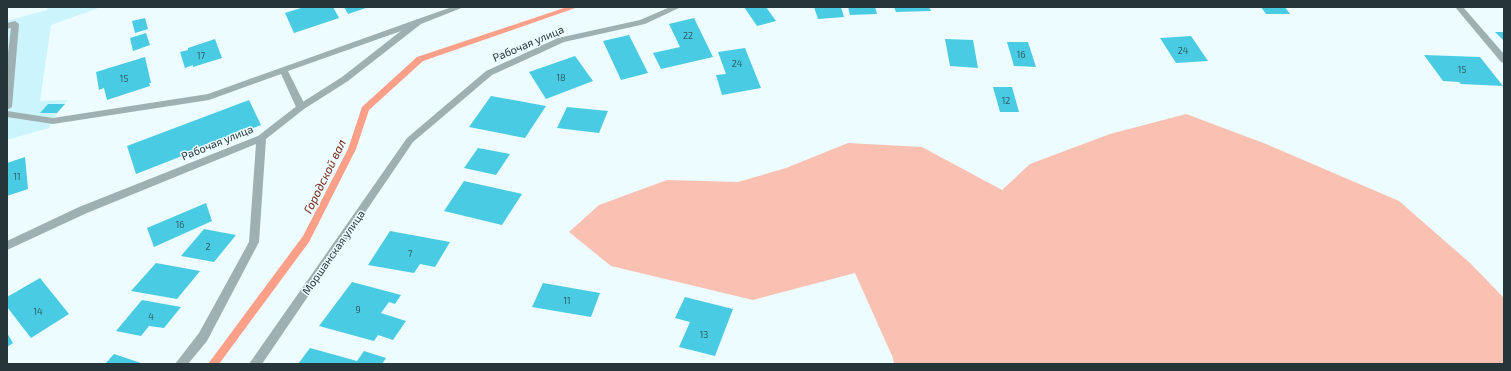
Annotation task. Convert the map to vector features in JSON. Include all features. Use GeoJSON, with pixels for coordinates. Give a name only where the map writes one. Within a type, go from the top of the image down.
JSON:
{"type":"FeatureCollection","features":[{"type":"Feature","properties":{"kind":"street","name":"Рабочая улица"},"geometry":{"type":"LineString","coordinates":[[7,246],[83,210],[261,138],[301,107],[345,79],[418,22],[460,7]]}},
{"type":"Feature","properties":{"kind":"street","name":"Рабочая улица"},"geometry":{"type":"LineString","coordinates":[[410,140],[489,73],[560,40],[642,22],[677,7]]}},
{"type":"Feature","properties":{"kind":"street"},"geometry":{"type":"LineString","coordinates":[[1459,7],[1504,60]]}},
{"type":"Feature","properties":{"kind":"street"},"geometry":{"type":"LineString","coordinates":[[7,114],[53,121],[209,97],[418,22]]}},
{"type":"Feature","properties":{"kind":"street"},"geometry":{"type":"LineString","coordinates":[[7,26],[15,24],[7,107]]}},
{"type":"Feature","properties":{"kind":"street"},"geometry":{"type":"LineString","coordinates":[[283,70],[301,107]]}},
{"type":"Feature","properties":{"kind":"street"},"geometry":{"type":"LineString","coordinates":[[181,364],[203,337],[254,242],[261,138]]}},
{"type":"Feature","properties":{"kind":"street","name":"Моршанская улица"},"geometry":{"type":"LineString","coordinates":[[255,364],[410,140]]}},
{"type":"Feature","properties":{"kind":"shaded area"},"geometry":{"type":"Polygon","coordinates":[[[48,7],[101,7],[51,25],[40,101],[68,100],[57,113],[49,128],[7,140],[7,21],[47,10],[48,7]]]}},
{"type":"Feature","properties":{"kind":"shaded area"},"geometry":{"type":"Polygon","coordinates":[[[1186,114],[1266,144],[1399,201],[1470,263],[1504,298],[1504,364],[894,364],[893,358],[855,273],[753,300],[611,266],[569,232],[599,205],[667,180],[738,182],[786,168],[848,143],[922,147],[1002,190],[1030,164],[1110,134],[1186,114]]]}},
{"type":"Feature","properties":{"kind":"building"},"geometry":{"type":"Polygon","coordinates":[[[304,7],[333,7],[339,18],[294,33],[285,13],[304,7]]]}},
{"type":"Feature","properties":{"kind":"building"},"geometry":{"type":"Polygon","coordinates":[[[344,7],[369,7],[348,14],[344,7]]]}},
{"type":"Feature","properties":{"kind":"building"},"geometry":{"type":"Polygon","coordinates":[[[744,7],[766,7],[776,21],[757,26],[744,7]]]}},
{"type":"Feature","properties":{"kind":"building"},"geometry":{"type":"Polygon","coordinates":[[[814,7],[841,7],[844,17],[818,19],[814,7]]]}},
{"type":"Feature","properties":{"kind":"building"},"geometry":{"type":"Polygon","coordinates":[[[848,7],[875,7],[877,14],[850,15],[848,7]]]}},
{"type":"Feature","properties":{"kind":"building"},"geometry":{"type":"Polygon","coordinates":[[[894,7],[929,7],[931,11],[896,12],[894,7]]]}},
{"type":"Feature","properties":{"kind":"building"},"geometry":{"type":"Polygon","coordinates":[[[1261,7],[1285,7],[1290,14],[1266,14],[1261,7]]]}},
{"type":"Feature","properties":{"kind":"building"},"geometry":{"type":"Polygon","coordinates":[[[145,18],[148,29],[135,33],[132,21],[145,18]]]}},
{"type":"Feature","properties":{"kind":"building"},"geometry":{"type":"Polygon","coordinates":[[[694,18],[713,57],[661,69],[653,53],[680,47],[669,24],[694,18]]]}},
{"type":"Feature","properties":{"kind":"building"},"geometry":{"type":"Polygon","coordinates":[[[1495,32],[1504,32],[1504,41],[1495,32]]]}},
{"type":"Feature","properties":{"kind":"building"},"geometry":{"type":"Polygon","coordinates":[[[146,33],[150,45],[133,51],[130,38],[146,33]]]}},
{"type":"Feature","properties":{"kind":"building"},"geometry":{"type":"Polygon","coordinates":[[[629,35],[648,73],[621,80],[603,41],[629,35]]]}},
{"type":"Feature","properties":{"kind":"building"},"geometry":{"type":"Polygon","coordinates":[[[1191,36],[1208,61],[1176,63],[1160,38],[1191,36]]]}},
{"type":"Feature","properties":{"kind":"building"},"geometry":{"type":"Polygon","coordinates":[[[215,39],[222,58],[185,68],[180,52],[215,39]]]}},
{"type":"Feature","properties":{"kind":"building"},"geometry":{"type":"Polygon","coordinates":[[[945,39],[973,40],[978,68],[950,66],[945,39]]]}},
{"type":"Feature","properties":{"kind":"building"},"geometry":{"type":"Polygon","coordinates":[[[1007,42],[1028,42],[1036,67],[1014,66],[1007,42]]]}},
{"type":"Feature","properties":{"kind":"building"},"geometry":{"type":"Polygon","coordinates":[[[745,48],[761,88],[722,95],[716,75],[726,74],[718,52],[745,48]]]}},
{"type":"Feature","properties":{"kind":"building"},"geometry":{"type":"Polygon","coordinates":[[[1424,55],[1480,57],[1503,86],[1461,84],[1459,82],[1443,81],[1424,55]]]}},
{"type":"Feature","properties":{"kind":"building"},"geometry":{"type":"Polygon","coordinates":[[[575,56],[593,81],[546,99],[529,72],[575,56]]]}},
{"type":"Feature","properties":{"kind":"building"},"geometry":{"type":"Polygon","coordinates":[[[145,57],[151,83],[149,83],[150,86],[107,100],[104,88],[99,90],[96,72],[145,57]]]}},
{"type":"Feature","properties":{"kind":"building"},"geometry":{"type":"Polygon","coordinates":[[[993,87],[1012,87],[1019,112],[1000,112],[993,87]]]}},
{"type":"Feature","properties":{"kind":"building"},"geometry":{"type":"Polygon","coordinates":[[[491,96],[546,106],[525,138],[469,127],[491,96]]]}},
{"type":"Feature","properties":{"kind":"building"},"geometry":{"type":"Polygon","coordinates":[[[249,100],[261,125],[136,174],[127,146],[249,100]]]}},
{"type":"Feature","properties":{"kind":"building"},"geometry":{"type":"Polygon","coordinates":[[[48,104],[65,104],[57,113],[40,113],[48,104]]]}},
{"type":"Feature","properties":{"kind":"building"},"geometry":{"type":"Polygon","coordinates":[[[567,107],[608,111],[599,133],[557,128],[567,107]]]}},
{"type":"Feature","properties":{"kind":"building"},"geometry":{"type":"Polygon","coordinates":[[[478,148],[510,154],[496,175],[464,168],[478,148]]]}},
{"type":"Feature","properties":{"kind":"building"},"geometry":{"type":"Polygon","coordinates":[[[25,157],[28,189],[7,196],[7,163],[25,157]]]}},
{"type":"Feature","properties":{"kind":"building"},"geometry":{"type":"Polygon","coordinates":[[[464,181],[522,194],[502,225],[444,211],[464,181]]]}},
{"type":"Feature","properties":{"kind":"building"},"geometry":{"type":"Polygon","coordinates":[[[206,203],[212,221],[154,247],[147,228],[206,203]]]}},
{"type":"Feature","properties":{"kind":"building"},"geometry":{"type":"Polygon","coordinates":[[[204,229],[236,235],[214,262],[181,256],[204,229]]]}},
{"type":"Feature","properties":{"kind":"building"},"geometry":{"type":"Polygon","coordinates":[[[390,231],[450,242],[435,267],[420,264],[414,273],[368,265],[390,231]]]}},
{"type":"Feature","properties":{"kind":"building"},"geometry":{"type":"Polygon","coordinates":[[[156,263],[200,271],[177,299],[131,291],[156,263]]]}},
{"type":"Feature","properties":{"kind":"building"},"geometry":{"type":"Polygon","coordinates":[[[40,278],[69,314],[31,338],[7,307],[7,297],[40,278]]]}},
{"type":"Feature","properties":{"kind":"building"},"geometry":{"type":"Polygon","coordinates":[[[352,282],[401,295],[395,304],[389,302],[381,313],[406,321],[393,340],[378,335],[374,341],[319,326],[352,282]]]}},
{"type":"Feature","properties":{"kind":"building"},"geometry":{"type":"Polygon","coordinates":[[[543,283],[600,293],[591,317],[532,307],[543,283]]]}},
{"type":"Feature","properties":{"kind":"building"},"geometry":{"type":"Polygon","coordinates":[[[685,297],[733,309],[715,356],[679,347],[690,322],[675,318],[685,297]]]}},
{"type":"Feature","properties":{"kind":"building"},"geometry":{"type":"Polygon","coordinates":[[[142,300],[181,307],[164,328],[149,326],[141,336],[116,331],[142,300]]]}},
{"type":"Feature","properties":{"kind":"building"},"geometry":{"type":"Polygon","coordinates":[[[7,333],[13,343],[7,347],[7,333]]]}},
{"type":"Feature","properties":{"kind":"building"},"geometry":{"type":"Polygon","coordinates":[[[310,348],[357,361],[364,351],[386,358],[382,364],[298,364],[310,348]]]}},
{"type":"Feature","properties":{"kind":"building"},"geometry":{"type":"Polygon","coordinates":[[[114,354],[144,364],[105,364],[114,354]]]}},
{"type":"Feature","properties":{"kind":"waterway","name":"Городской вал"},"geometry":{"type":"LineString","coordinates":[[213,364],[306,239],[352,149],[365,109],[420,59],[574,7]]}}]}
